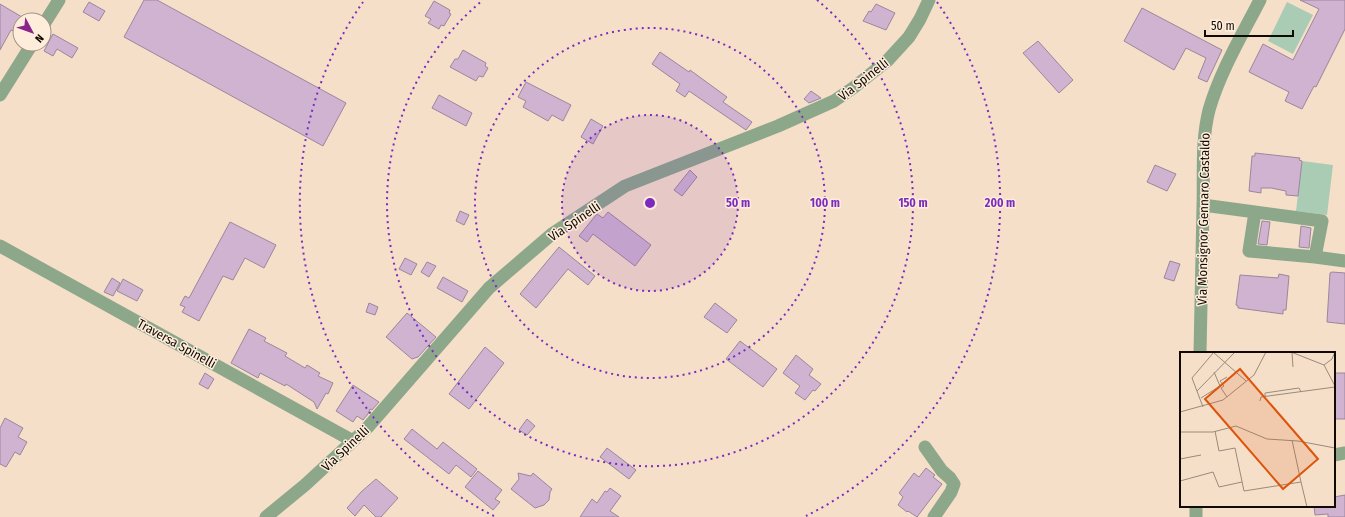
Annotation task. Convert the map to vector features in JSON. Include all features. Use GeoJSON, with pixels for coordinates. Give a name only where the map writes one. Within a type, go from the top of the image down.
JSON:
{"type":"FeatureCollection","features":[{"type":"Feature","properties":{"kind":"street"},"geometry":{"type":"LineString","coordinates":[[52,12],[59,0]]}},
{"type":"Feature","properties":{"kind":"street","name":"Via Spinelli"},"geometry":{"type":"LineString","coordinates":[[266,517],[305,485],[368,427],[490,288],[552,234],[625,186],[778,126],[834,101],[887,61],[908,37],[920,19],[929,0]]}},
{"type":"Feature","properties":{"kind":"street","name":"Via Monsignor Gennaro Castaldo"},"geometry":{"type":"LineString","coordinates":[[1200,352],[1203,147],[1210,109],[1226,67],[1260,0]]}},
{"type":"Feature","properties":{"kind":"street"},"geometry":{"type":"LineString","coordinates":[[0,95],[27,52]]}},
{"type":"Feature","properties":{"kind":"street"},"geometry":{"type":"LineString","coordinates":[[1203,206],[1322,221],[1315,257]]}},
{"type":"Feature","properties":{"kind":"street"},"geometry":{"type":"LineString","coordinates":[[1255,212],[1249,251],[1315,257],[1345,262]]}},
{"type":"Feature","properties":{"kind":"street","name":"Traversa Spinelli"},"geometry":{"type":"LineString","coordinates":[[0,246],[353,441]]}},
{"type":"Feature","properties":{"kind":"street"},"geometry":{"type":"LineString","coordinates":[[924,447],[954,484],[951,492],[934,517]]}},
{"type":"Feature","properties":{"kind":"street"},"geometry":{"type":"LineString","coordinates":[[1335,455],[1345,453]]}},
{"type":"Feature","properties":{"kind":"green space"},"geometry":{"type":"Polygon","coordinates":[[[1287,2],[1313,15],[1293,54],[1268,41],[1287,2]]]}},
{"type":"Feature","properties":{"kind":"green space"},"geometry":{"type":"Polygon","coordinates":[[[1302,161],[1333,165],[1327,215],[1296,211],[1302,161]]]}},
{"type":"Feature","properties":{"kind":"building"},"geometry":{"type":"Polygon","coordinates":[[[144,0],[157,0],[346,103],[323,146],[124,37],[144,0]]]}},
{"type":"Feature","properties":{"kind":"building"},"geometry":{"type":"Polygon","coordinates":[[[1300,0],[1345,0],[1345,29],[1316,87],[1314,86],[1302,109],[1285,101],[1289,92],[1249,72],[1263,44],[1293,60],[1319,9],[1300,0]]]}},
{"type":"Feature","properties":{"kind":"building"},"geometry":{"type":"Polygon","coordinates":[[[434,1],[450,10],[449,13],[451,14],[444,26],[441,25],[439,29],[428,23],[431,19],[425,16],[434,1]]]}},
{"type":"Feature","properties":{"kind":"building"},"geometry":{"type":"Polygon","coordinates":[[[89,2],[105,11],[99,21],[83,12],[89,2]]]}},
{"type":"Feature","properties":{"kind":"building"},"geometry":{"type":"Polygon","coordinates":[[[0,4],[14,12],[12,12],[12,30],[0,50],[0,4]]]}},
{"type":"Feature","properties":{"kind":"building"},"geometry":{"type":"Polygon","coordinates":[[[876,4],[895,13],[886,30],[863,21],[869,11],[871,12],[876,4]]]}},
{"type":"Feature","properties":{"kind":"building"},"geometry":{"type":"Polygon","coordinates":[[[1142,8],[1222,50],[1207,82],[1198,78],[1206,58],[1186,48],[1174,70],[1124,41],[1142,8]]]}},
{"type":"Feature","properties":{"kind":"building"},"geometry":{"type":"Polygon","coordinates":[[[53,34],[78,48],[72,58],[57,49],[53,56],[46,52],[52,52],[53,34]]]}},
{"type":"Feature","properties":{"kind":"building"},"geometry":{"type":"Polygon","coordinates":[[[1038,41],[1073,80],[1059,93],[1023,53],[1038,41]]]}},
{"type":"Feature","properties":{"kind":"building"},"geometry":{"type":"Polygon","coordinates":[[[463,50],[486,63],[485,66],[488,68],[483,77],[479,76],[476,81],[450,67],[455,59],[458,59],[463,50]]]}},
{"type":"Feature","properties":{"kind":"building"},"geometry":{"type":"Polygon","coordinates":[[[660,52],[689,72],[690,70],[727,97],[723,102],[752,122],[746,130],[689,91],[685,97],[676,91],[680,84],[652,64],[660,52]]]}},
{"type":"Feature","properties":{"kind":"building"},"geometry":{"type":"Polygon","coordinates":[[[526,82],[571,105],[563,121],[552,115],[548,121],[523,107],[526,101],[518,97],[526,82]]]}},
{"type":"Feature","properties":{"kind":"building"},"geometry":{"type":"Polygon","coordinates":[[[811,91],[821,98],[809,103],[804,99],[811,91]]]}},
{"type":"Feature","properties":{"kind":"building"},"geometry":{"type":"Polygon","coordinates":[[[439,95],[472,113],[466,126],[432,108],[439,95]]]}},
{"type":"Feature","properties":{"kind":"building"},"geometry":{"type":"Polygon","coordinates":[[[591,119],[603,126],[593,144],[581,137],[591,119]]]}},
{"type":"Feature","properties":{"kind":"building"},"geometry":{"type":"Polygon","coordinates":[[[1255,153],[1300,158],[1299,160],[1302,161],[1298,196],[1286,195],[1286,191],[1271,188],[1261,188],[1261,193],[1249,191],[1252,156],[1255,156],[1255,153]]]}},
{"type":"Feature","properties":{"kind":"building"},"geometry":{"type":"Polygon","coordinates":[[[1155,165],[1176,174],[1167,191],[1147,182],[1155,165]]]}},
{"type":"Feature","properties":{"kind":"building"},"geometry":{"type":"Polygon","coordinates":[[[690,170],[697,177],[682,196],[674,190],[690,170]]]}},
{"type":"Feature","properties":{"kind":"building"},"geometry":{"type":"Polygon","coordinates":[[[460,211],[469,215],[464,225],[456,221],[460,211]]]}},
{"type":"Feature","properties":{"kind":"building"},"geometry":{"type":"Polygon","coordinates":[[[608,212],[651,245],[635,266],[593,234],[587,242],[579,236],[597,214],[603,218],[608,212]]]}},
{"type":"Feature","properties":{"kind":"building"},"geometry":{"type":"Polygon","coordinates":[[[1262,221],[1270,222],[1267,245],[1258,244],[1262,221]]]}},
{"type":"Feature","properties":{"kind":"building"},"geometry":{"type":"Polygon","coordinates":[[[230,222],[276,245],[264,268],[245,258],[233,280],[223,276],[199,321],[182,312],[185,307],[180,305],[185,296],[189,298],[230,222]]]}},
{"type":"Feature","properties":{"kind":"building"},"geometry":{"type":"Polygon","coordinates":[[[1301,226],[1311,228],[1309,248],[1299,247],[1301,226]]]}},
{"type":"Feature","properties":{"kind":"building"},"geometry":{"type":"Polygon","coordinates":[[[559,247],[595,276],[588,285],[568,269],[536,308],[520,294],[559,247]]]}},
{"type":"Feature","properties":{"kind":"building"},"geometry":{"type":"Polygon","coordinates":[[[405,258],[417,264],[411,275],[399,269],[405,258]]]}},
{"type":"Feature","properties":{"kind":"building"},"geometry":{"type":"Polygon","coordinates":[[[1170,261],[1180,264],[1174,281],[1164,278],[1170,261]]]}},
{"type":"Feature","properties":{"kind":"building"},"geometry":{"type":"Polygon","coordinates":[[[427,262],[436,266],[429,277],[421,272],[427,262]]]}},
{"type":"Feature","properties":{"kind":"building"},"geometry":{"type":"Polygon","coordinates":[[[1330,273],[1345,273],[1345,324],[1327,322],[1330,273]]]}},
{"type":"Feature","properties":{"kind":"building"},"geometry":{"type":"Polygon","coordinates":[[[1279,274],[1289,276],[1286,310],[1283,310],[1283,314],[1238,308],[1236,305],[1240,275],[1278,278],[1279,274]]]}},
{"type":"Feature","properties":{"kind":"building"},"geometry":{"type":"Polygon","coordinates":[[[443,277],[468,291],[462,302],[437,288],[443,277]]]}},
{"type":"Feature","properties":{"kind":"building"},"geometry":{"type":"Polygon","coordinates":[[[112,278],[120,283],[113,296],[104,292],[112,278]]]}},
{"type":"Feature","properties":{"kind":"building"},"geometry":{"type":"Polygon","coordinates":[[[123,279],[143,290],[137,301],[117,291],[123,279]]]}},
{"type":"Feature","properties":{"kind":"building"},"geometry":{"type":"Polygon","coordinates":[[[369,303],[378,307],[375,315],[366,312],[369,303]]]}},
{"type":"Feature","properties":{"kind":"building"},"geometry":{"type":"Polygon","coordinates":[[[715,303],[737,320],[727,333],[704,317],[715,303]]]}},
{"type":"Feature","properties":{"kind":"building"},"geometry":{"type":"Polygon","coordinates":[[[407,313],[436,337],[418,357],[412,359],[386,337],[407,313]]]}},
{"type":"Feature","properties":{"kind":"building"},"geometry":{"type":"Polygon","coordinates":[[[249,329],[266,338],[264,341],[287,353],[285,356],[305,368],[307,365],[320,373],[318,376],[333,383],[328,394],[326,393],[317,409],[314,402],[286,384],[285,386],[260,373],[258,378],[231,363],[249,329]]]}},
{"type":"Feature","properties":{"kind":"building"},"geometry":{"type":"Polygon","coordinates":[[[740,341],[777,369],[763,387],[726,359],[740,341]]]}},
{"type":"Feature","properties":{"kind":"building"},"geometry":{"type":"Polygon","coordinates":[[[485,347],[504,363],[469,409],[449,394],[485,347]]]}},
{"type":"Feature","properties":{"kind":"building"},"geometry":{"type":"Polygon","coordinates":[[[796,355],[813,369],[809,375],[821,384],[815,391],[813,390],[805,400],[795,393],[800,386],[783,373],[796,355]]]}},
{"type":"Feature","properties":{"kind":"building"},"geometry":{"type":"Polygon","coordinates":[[[205,373],[214,379],[208,389],[199,384],[205,373]]]}},
{"type":"Feature","properties":{"kind":"building"},"geometry":{"type":"Polygon","coordinates":[[[1335,373],[1345,373],[1345,419],[1335,419],[1335,373]]]}},
{"type":"Feature","properties":{"kind":"building"},"geometry":{"type":"Polygon","coordinates":[[[353,385],[379,402],[372,410],[370,409],[363,420],[357,416],[353,422],[336,411],[353,385]]]}},
{"type":"Feature","properties":{"kind":"building"},"geometry":{"type":"Polygon","coordinates":[[[5,418],[23,428],[18,437],[27,442],[20,455],[15,452],[6,467],[0,464],[0,428],[5,418]]]}},
{"type":"Feature","properties":{"kind":"building"},"geometry":{"type":"Polygon","coordinates":[[[527,419],[535,426],[527,435],[519,430],[527,419]]]}},
{"type":"Feature","properties":{"kind":"building"},"geometry":{"type":"Polygon","coordinates":[[[412,429],[437,449],[443,442],[477,469],[471,477],[456,465],[449,474],[404,439],[412,429]]]}},
{"type":"Feature","properties":{"kind":"building"},"geometry":{"type":"Polygon","coordinates":[[[607,448],[636,470],[629,479],[600,457],[607,448]]]}},
{"type":"Feature","properties":{"kind":"building"},"geometry":{"type":"Polygon","coordinates":[[[926,468],[935,475],[933,477],[942,484],[917,517],[898,505],[903,497],[899,493],[914,473],[919,477],[926,468]]]}},
{"type":"Feature","properties":{"kind":"building"},"geometry":{"type":"Polygon","coordinates":[[[478,471],[502,490],[495,499],[500,502],[493,510],[465,487],[478,471]]]}},
{"type":"Feature","properties":{"kind":"building"},"geometry":{"type":"Polygon","coordinates":[[[518,473],[531,476],[533,473],[552,489],[549,500],[544,505],[535,508],[511,489],[519,479],[518,473]]]}},
{"type":"Feature","properties":{"kind":"building"},"geometry":{"type":"Polygon","coordinates":[[[376,479],[398,498],[381,517],[376,517],[364,505],[355,516],[347,508],[361,492],[376,479]]]}},
{"type":"Feature","properties":{"kind":"building"},"geometry":{"type":"Polygon","coordinates":[[[610,488],[621,496],[610,511],[619,517],[580,517],[592,499],[597,503],[605,491],[607,492],[610,488]]]}},
{"type":"Feature","properties":{"kind":"building"},"geometry":{"type":"Polygon","coordinates":[[[1345,495],[1345,517],[1328,517],[1328,514],[1315,515],[1314,507],[1335,507],[1335,497],[1345,495]]]}}]}
